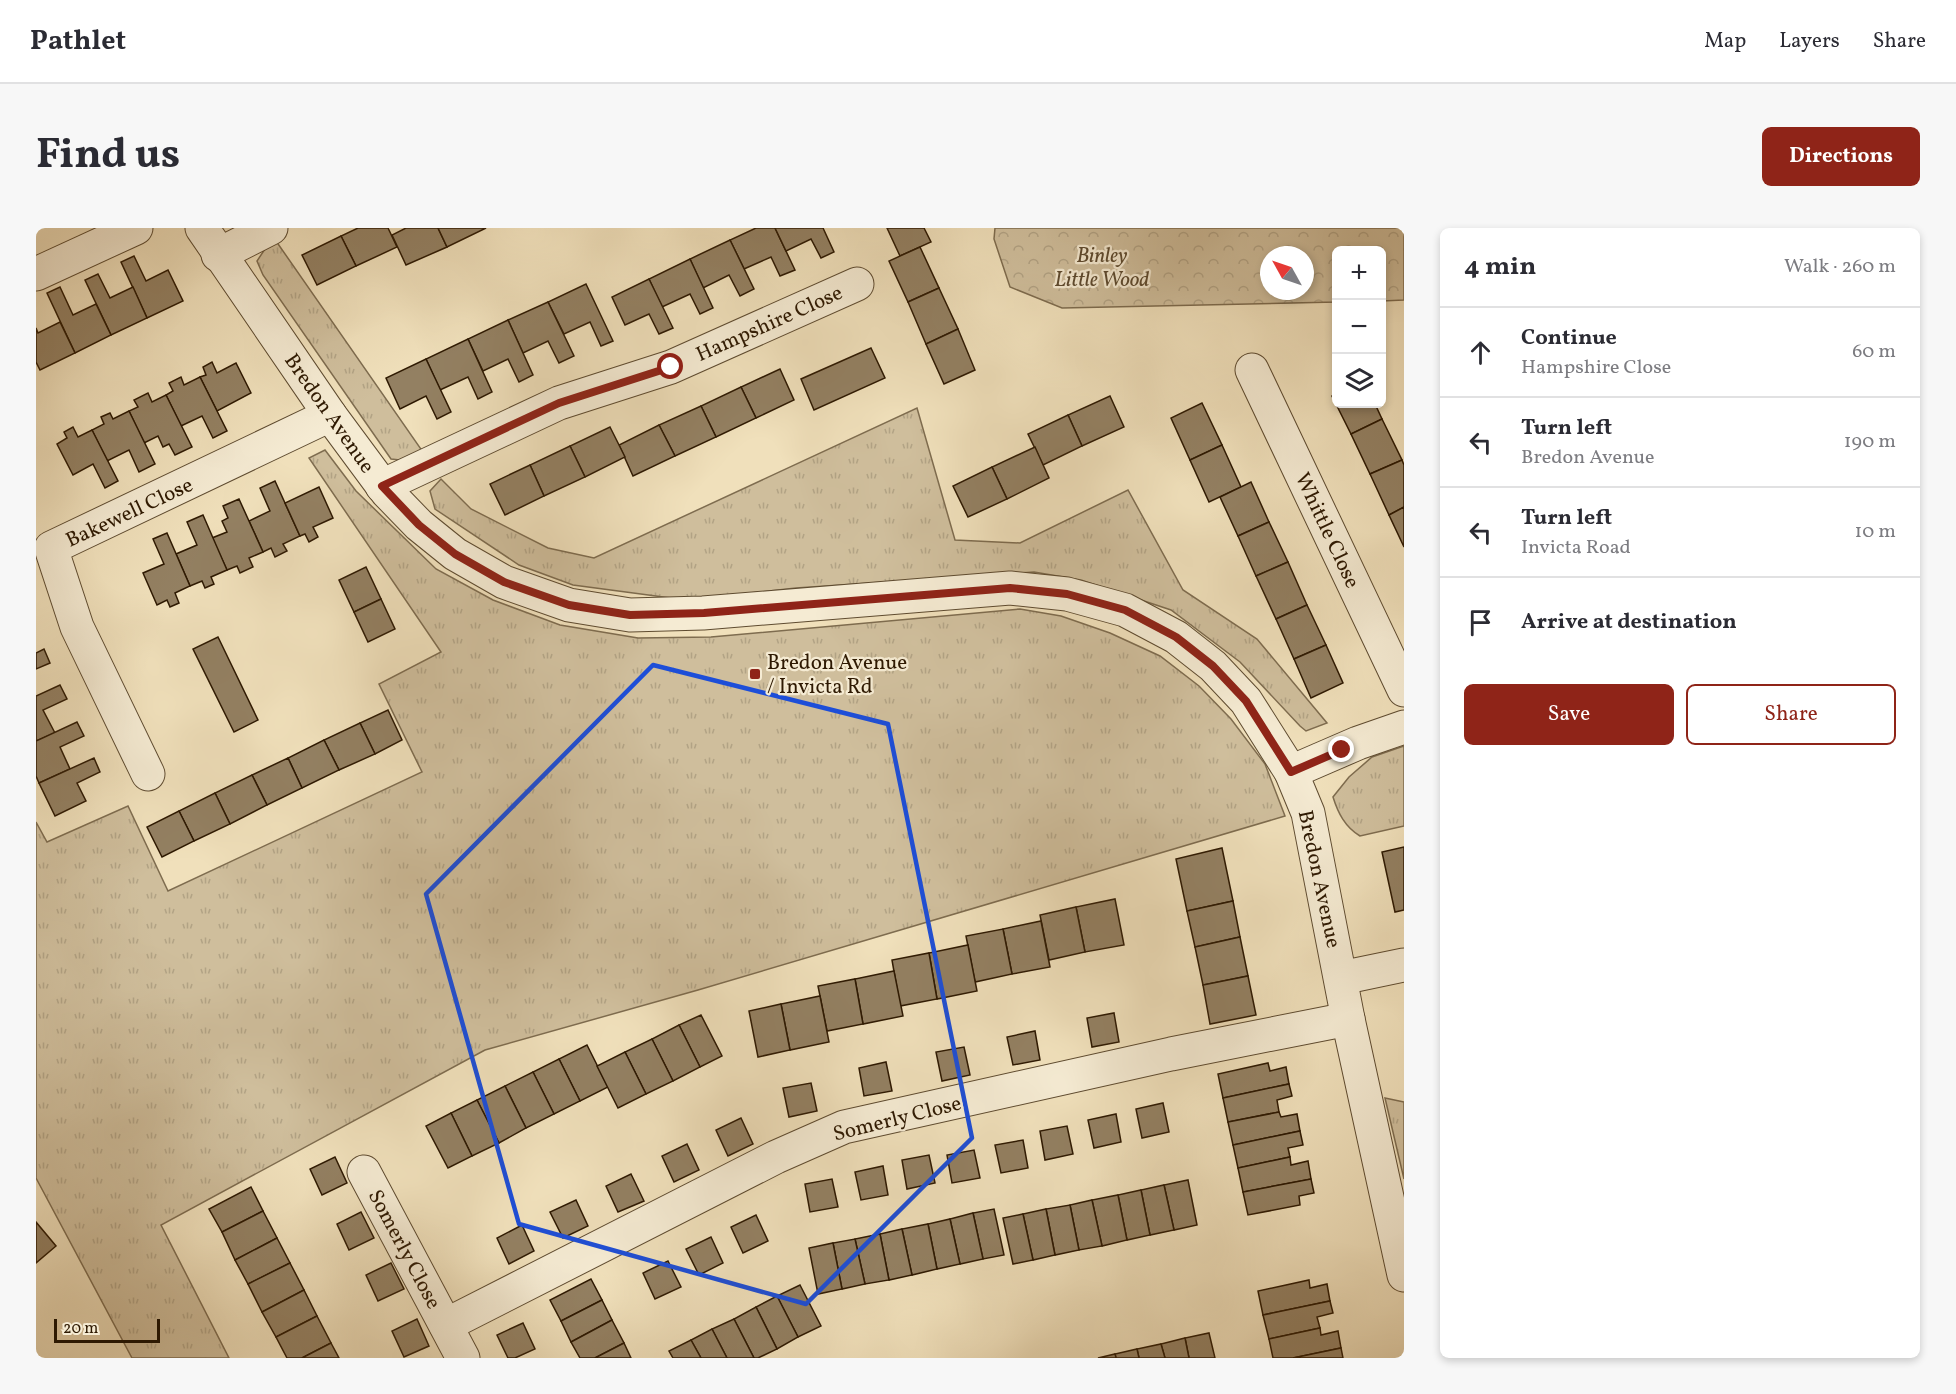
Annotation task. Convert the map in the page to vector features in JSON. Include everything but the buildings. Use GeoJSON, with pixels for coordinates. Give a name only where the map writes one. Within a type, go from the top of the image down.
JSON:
{"type":"FeatureCollection","features":[{"type":"Feature","properties":{"kind":"street"},"geometry":{"type":"LineString","coordinates":[[36,274],[136,228]]}},
{"type":"Feature","properties":{"kind":"street"},"geometry":{"type":"LineString","coordinates":[[210,241],[271,228]]}},
{"type":"Feature","properties":{"kind":"street","name":"Bredon Avenue"},"geometry":{"type":"LineString","coordinates":[[210,241],[382,486],[419,525],[455,554],[504,582],[579,606],[630,615],[704,613],[1010,588],[1067,594],[1125,610],[1176,637],[1213,666],[1246,701],[1291,772],[1308,813],[1348,1019],[1404,1275]]}},
{"type":"Feature","properties":{"kind":"street","name":"Hampshire Close"},"geometry":{"type":"LineString","coordinates":[[382,486],[559,403],[671,367],[857,284]]}},
{"type":"Feature","properties":{"kind":"street","name":"Whittle Close"},"geometry":{"type":"LineString","coordinates":[[1252,370],[1404,690]]}},
{"type":"Feature","properties":{"kind":"street","name":"Bakewell Close"},"geometry":{"type":"LineString","coordinates":[[148,774],[76,627],[51,548],[330,415]]}},
{"type":"Feature","properties":{"kind":"street"},"geometry":{"type":"LineString","coordinates":[[1291,772],[1358,743],[1404,727]]}},
{"type":"Feature","properties":{"kind":"street"},"geometry":{"type":"LineString","coordinates":[[1341,978],[1404,965]]}},
{"type":"Feature","properties":{"kind":"street","name":"Somerly Close"},"geometry":{"type":"LineString","coordinates":[[446,1325],[776,1157],[844,1127],[1171,1054],[1348,1019]]}},
{"type":"Feature","properties":{"kind":"street","name":"Somerly Close"},"geometry":{"type":"LineString","coordinates":[[364,1172],[464,1358]]}},
{"type":"Feature","properties":{"kind":"highlighted area"},"geometry":{"type":"Polygon","coordinates":[[[653,665],[888,724],[972,1138],[806,1304],[519,1224],[426,894],[653,665]]]}},
{"type":"Feature","properties":{"kind":"green space","name":"Binley Little Wood"},"geometry":{"type":"Polygon","coordinates":[[[995,228],[1404,228],[1404,300],[1386,301],[1386,246],[1332,246],[1332,302],[1062,308],[1010,287],[994,239],[995,228]]]}},
{"type":"Feature","properties":{"kind":"green space"},"geometry":{"type":"Polygon","coordinates":[[[276,241],[423,452],[400,460],[391,459],[263,275],[257,261],[265,249],[276,241]]]}},
{"type":"Feature","properties":{"kind":"green space"},"geometry":{"type":"Polygon","coordinates":[[[917,408],[955,540],[1020,543],[1128,490],[1183,590],[1257,639],[1327,723],[1306,731],[1240,662],[1171,610],[1081,580],[1034,572],[796,588],[686,600],[573,585],[519,565],[435,509],[430,491],[441,479],[471,509],[548,548],[594,558],[917,408]]]}},
{"type":"Feature","properties":{"kind":"green space"},"geometry":{"type":"Polygon","coordinates":[[[325,450],[356,491],[436,569],[493,600],[560,625],[638,638],[711,637],[1020,609],[1061,616],[1110,633],[1160,656],[1199,686],[1231,719],[1265,764],[1285,816],[698,990],[485,1050],[161,1225],[229,1358],[132,1358],[36,1178],[36,822],[47,842],[128,806],[168,891],[422,772],[379,684],[441,652],[309,458],[325,450]]]}},
{"type":"Feature","properties":{"kind":"green space"},"geometry":{"type":"Polygon","coordinates":[[[1404,746],[1404,826],[1360,836],[1343,819],[1333,797],[1349,777],[1372,757],[1404,746]]]}},
{"type":"Feature","properties":{"kind":"green space"},"geometry":{"type":"Polygon","coordinates":[[[1385,1098],[1404,1102],[1404,1179],[1385,1098]]]}},
{"type":"Feature","properties":{"kind":"place","name":"Bredon Avenue / Invicta Rd"},"geometry":{"type":"Point","coordinates":[755,674]}},
{"type":"Feature","properties":{"kind":"route"},"geometry":{"type":"LineString","coordinates":[[671,367],[559,403],[382,486],[419,525],[455,554],[504,582],[569,605],[630,615],[704,613],[1010,588],[1067,594],[1125,610],[1176,637],[1213,666],[1246,701],[1291,772],[1342,750]]}}]}
